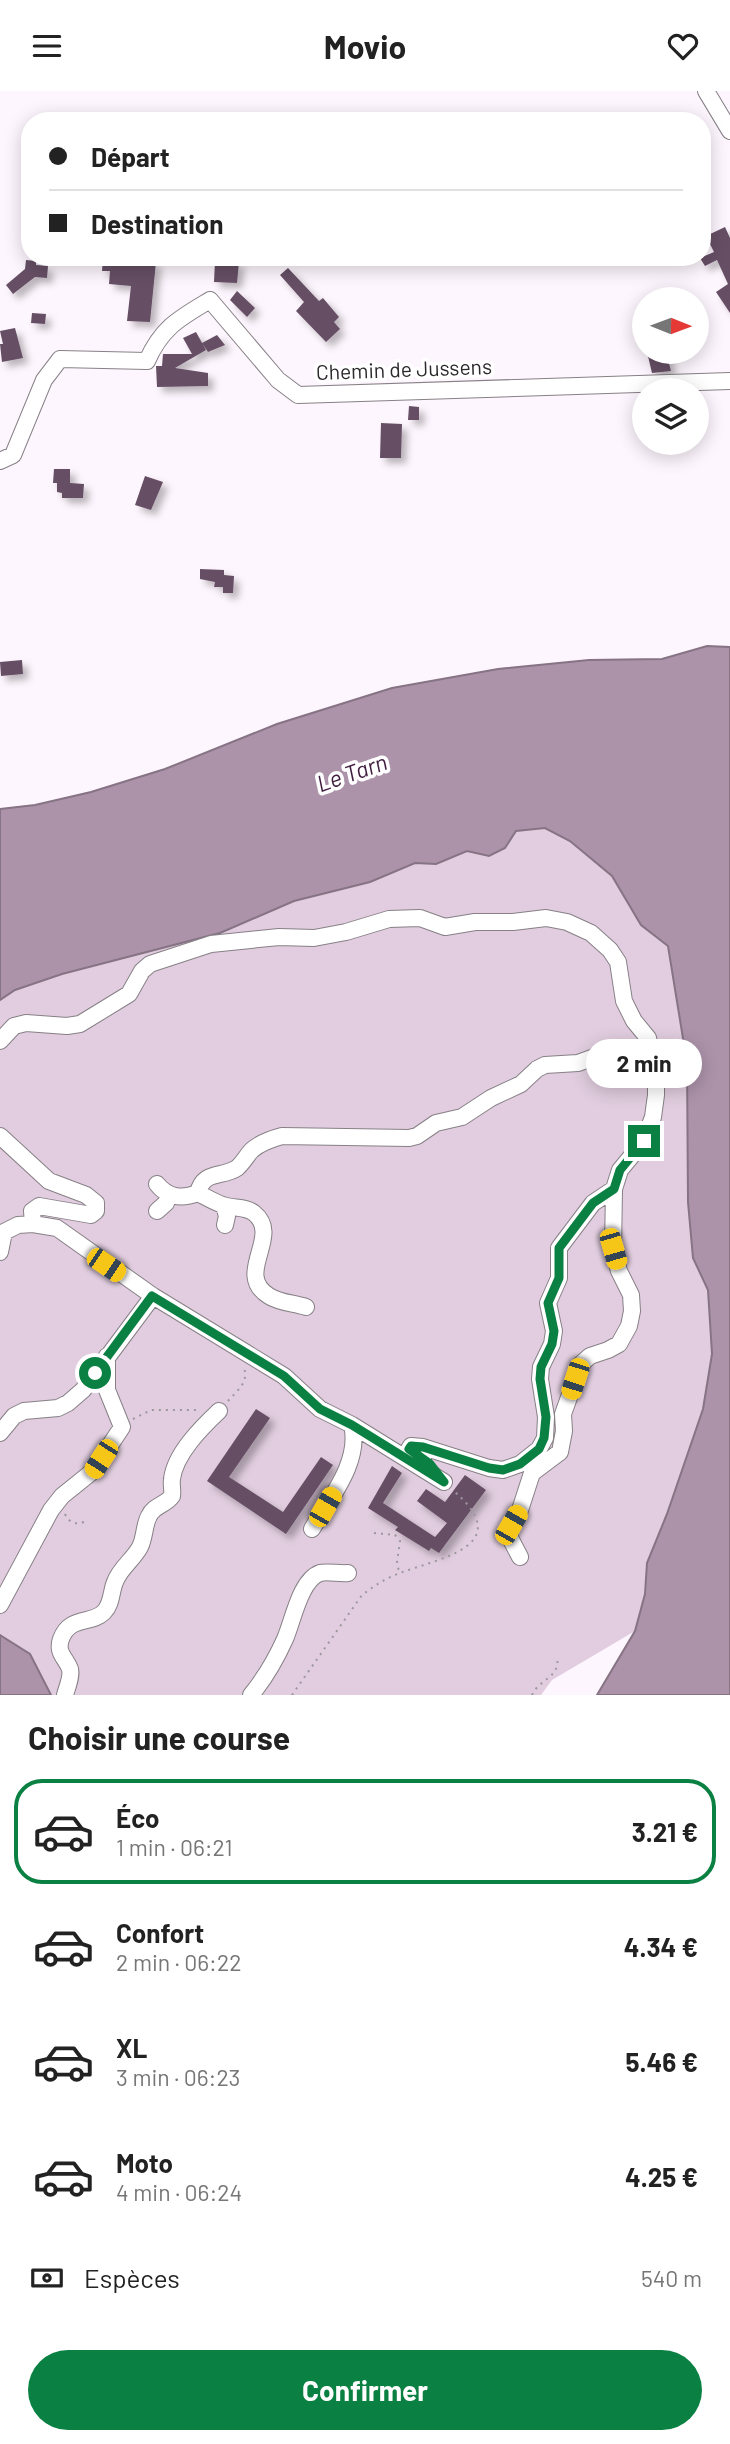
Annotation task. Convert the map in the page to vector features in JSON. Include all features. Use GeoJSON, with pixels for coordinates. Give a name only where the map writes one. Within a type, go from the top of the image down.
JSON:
{"type":"FeatureCollection","features":[{"type":"Feature","properties":{"kind":"street"},"geometry":{"type":"LineString","coordinates":[[706,91],[730,131]]}},
{"type":"Feature","properties":{"kind":"street","name":"Chemin de Jussens"},"geometry":{"type":"LineString","coordinates":[[0,461],[12,455],[44,380],[60,359],[148,361],[155,344],[173,322],[210,300],[278,380],[298,395],[730,381]]}},
{"type":"Feature","properties":{"kind":"street"},"geometry":{"type":"LineString","coordinates":[[0,1041],[14,1026],[26,1023],[67,1026],[80,1024],[129,994],[142,971],[150,964],[211,944],[279,937],[314,937],[346,932],[388,919],[420,918],[445,927],[475,922],[513,922],[546,918],[567,922],[591,933],[610,950],[618,962],[624,1002],[634,1021],[648,1038],[656,1075],[653,1117],[644,1141],[620,1170],[614,1189],[613,1249],[619,1271],[631,1295],[632,1311],[629,1326],[619,1344],[590,1356],[581,1364],[563,1414],[564,1431],[560,1452],[532,1473],[520,1510],[511,1525],[509,1536],[520,1557]]}},
{"type":"Feature","properties":{"kind":"street"},"geometry":{"type":"LineString","coordinates":[[198,1193],[199,1186],[205,1179],[237,1168],[253,1149],[270,1139],[282,1136],[417,1136],[436,1123],[462,1117],[491,1098],[521,1084],[545,1065],[578,1063],[611,1051],[639,1057],[656,1075]]}},
{"type":"Feature","properties":{"kind":"street"},"geometry":{"type":"LineString","coordinates":[[0,1136],[49,1181],[86,1195],[96,1203],[96,1211],[91,1215],[39,1206],[32,1211],[33,1224]]}},
{"type":"Feature","properties":{"kind":"street"},"geometry":{"type":"LineString","coordinates":[[157,1211],[166,1203],[163,1189],[178,1197],[198,1193],[224,1206],[252,1211],[260,1219],[265,1234],[255,1263],[255,1275],[261,1290],[280,1301],[306,1307]]}},
{"type":"Feature","properties":{"kind":"street"},"geometry":{"type":"LineString","coordinates":[[444,1482],[430,1464],[409,1449],[411,1446],[503,1470],[520,1464],[539,1449],[544,1438],[546,1417],[540,1379],[541,1367],[552,1344],[554,1331],[548,1303],[559,1278],[559,1248],[593,1203],[614,1189]]}},
{"type":"Feature","properties":{"kind":"street"},"geometry":{"type":"LineString","coordinates":[[224,1206],[227,1216],[225,1225]]}},
{"type":"Feature","properties":{"kind":"street"},"geometry":{"type":"LineString","coordinates":[[0,1252],[2,1233],[18,1225],[33,1224],[57,1228],[152,1296],[284,1376],[320,1409],[352,1425],[444,1482]]}},
{"type":"Feature","properties":{"kind":"street"},"geometry":{"type":"LineString","coordinates":[[0,1433],[14,1416],[24,1411],[58,1408],[83,1390],[152,1296]]}},
{"type":"Feature","properties":{"kind":"street"},"geometry":{"type":"LineString","coordinates":[[0,1605],[51,1510],[62,1496],[93,1471],[122,1427],[107,1390],[107,1356]]}},
{"type":"Feature","properties":{"kind":"street"},"geometry":{"type":"LineString","coordinates":[[65,1695],[70,1677],[60,1650],[61,1639],[68,1627],[105,1612],[117,1576],[141,1545],[151,1512],[172,1496],[174,1470],[191,1440],[219,1411]]}},
{"type":"Feature","properties":{"kind":"street"},"geometry":{"type":"LineString","coordinates":[[312,1529],[351,1462],[356,1438],[352,1425]]}},
{"type":"Feature","properties":{"kind":"street"},"geometry":{"type":"LineString","coordinates":[[251,1695],[263,1680],[285,1638],[298,1601],[310,1581],[321,1573],[348,1573]]}},
{"type":"Feature","properties":{"kind":"path"},"geometry":{"type":"LineString","coordinates":[[122,1427],[150,1410],[219,1411],[245,1381],[243,1367]]}},
{"type":"Feature","properties":{"kind":"path"},"geometry":{"type":"LineString","coordinates":[[292,1695],[362,1595],[376,1584],[400,1573],[438,1562],[463,1551],[475,1537],[478,1529],[470,1505],[444,1482]]}},
{"type":"Feature","properties":{"kind":"path"},"geometry":{"type":"LineString","coordinates":[[62,1496],[67,1519],[78,1524],[84,1521]]}},
{"type":"Feature","properties":{"kind":"path"},"geometry":{"type":"LineString","coordinates":[[374,1533],[395,1535],[400,1541],[397,1562],[400,1573]]}},
{"type":"Feature","properties":{"kind":"path"},"geometry":{"type":"LineString","coordinates":[[532,1695],[536,1686],[556,1672],[557,1658]]}},
{"type":"Feature","properties":{"kind":"shaded area"},"geometry":{"type":"Polygon","coordinates":[[[545,828],[570,841],[612,876],[641,925],[668,946],[687,1063],[688,1202],[693,1258],[708,1290],[712,1354],[703,1409],[647,1563],[645,1594],[635,1631],[552,1680],[541,1695],[0,1695],[0,1000],[15,990],[62,974],[220,933],[294,901],[370,882],[415,863],[436,864],[467,851],[489,856],[505,848],[516,831],[545,828]]]}},
{"type":"Feature","properties":{"kind":"water","name":"Le Tarn"},"geometry":{"type":"Polygon","coordinates":[[[707,646],[730,647],[730,1695],[597,1695],[635,1631],[645,1594],[647,1563],[703,1409],[712,1354],[708,1290],[693,1258],[688,1202],[687,1063],[668,946],[641,925],[612,876],[570,841],[545,828],[516,831],[505,848],[489,856],[467,851],[436,864],[415,863],[370,882],[294,901],[220,933],[62,974],[15,990],[0,1000],[0,809],[35,805],[91,792],[165,769],[277,724],[392,688],[498,669],[589,660],[662,659],[707,646]]]}},
{"type":"Feature","properties":{"kind":"water"},"geometry":{"type":"Polygon","coordinates":[[[0,1635],[30,1654],[51,1695],[0,1695],[0,1635]]]}},
{"type":"Feature","properties":{"kind":"building"},"geometry":{"type":"Polygon","coordinates":[[[725,227],[730,238],[730,313],[716,292],[728,284],[717,260],[711,263],[711,253],[714,252],[711,234],[725,227]]]}},
{"type":"Feature","properties":{"kind":"building"},"geometry":{"type":"Polygon","coordinates":[[[25,266],[48,266],[47,278],[35,277],[13,294],[6,285],[25,266]]]}},
{"type":"Feature","properties":{"kind":"building"},"geometry":{"type":"Polygon","coordinates":[[[102,266],[156,266],[150,322],[127,321],[131,286],[109,284],[110,271],[102,271],[102,266]]]}},
{"type":"Feature","properties":{"kind":"building"},"geometry":{"type":"Polygon","coordinates":[[[215,266],[239,266],[237,283],[214,282],[215,266]]]}},
{"type":"Feature","properties":{"kind":"building"},"geometry":{"type":"Polygon","coordinates":[[[288,268],[319,301],[323,298],[339,317],[334,322],[340,329],[326,342],[296,311],[304,302],[280,275],[288,268]]]}},
{"type":"Feature","properties":{"kind":"building"},"geometry":{"type":"Polygon","coordinates":[[[237,291],[255,308],[247,317],[230,300],[237,291]]]}},
{"type":"Feature","properties":{"kind":"building"},"geometry":{"type":"Polygon","coordinates":[[[32,313],[46,314],[45,324],[31,323],[32,313]]]}},
{"type":"Feature","properties":{"kind":"building"},"geometry":{"type":"Polygon","coordinates":[[[15,328],[23,358],[2,362],[0,344],[3,344],[0,331],[15,328]]]}},
{"type":"Feature","properties":{"kind":"building"},"geometry":{"type":"Polygon","coordinates":[[[196,332],[206,350],[175,368],[208,373],[208,386],[157,387],[156,366],[162,366],[163,354],[192,354],[183,338],[196,332]]]}},
{"type":"Feature","properties":{"kind":"building"},"geometry":{"type":"Polygon","coordinates":[[[217,335],[225,345],[208,352],[202,343],[217,335]]]}},
{"type":"Feature","properties":{"kind":"building"},"geometry":{"type":"Polygon","coordinates":[[[650,364],[669,364],[671,371],[652,373],[650,364]]]}},
{"type":"Feature","properties":{"kind":"building"},"geometry":{"type":"Polygon","coordinates":[[[409,406],[419,407],[419,420],[408,420],[409,406]]]}},
{"type":"Feature","properties":{"kind":"building"},"geometry":{"type":"Polygon","coordinates":[[[381,423],[402,424],[401,458],[380,458],[381,423]]]}},
{"type":"Feature","properties":{"kind":"building"},"geometry":{"type":"Polygon","coordinates":[[[54,469],[70,469],[70,483],[84,484],[83,498],[62,498],[62,493],[57,492],[57,483],[53,483],[54,469]]]}},
{"type":"Feature","properties":{"kind":"building"},"geometry":{"type":"Polygon","coordinates":[[[145,476],[163,482],[151,510],[135,505],[145,476]]]}},
{"type":"Feature","properties":{"kind":"building"},"geometry":{"type":"Polygon","coordinates":[[[200,569],[224,570],[224,575],[234,576],[233,593],[223,593],[223,587],[214,587],[215,582],[200,579],[200,569]]]}},
{"type":"Feature","properties":{"kind":"building"},"geometry":{"type":"Polygon","coordinates":[[[22,660],[23,674],[1,676],[0,662],[22,660]]]}},
{"type":"Feature","properties":{"kind":"building"},"geometry":{"type":"Polygon","coordinates":[[[256,1409],[270,1418],[229,1477],[283,1512],[321,1457],[333,1465],[286,1534],[207,1481],[256,1409]]]}},
{"type":"Feature","properties":{"kind":"building"},"geometry":{"type":"Polygon","coordinates":[[[392,1466],[402,1473],[383,1503],[435,1537],[447,1523],[417,1501],[426,1489],[445,1502],[465,1475],[486,1490],[439,1553],[431,1548],[429,1551],[395,1530],[398,1527],[368,1508],[392,1466]]]}},
{"type":"Feature","properties":{"kind":"route"},"geometry":{"type":"LineString","coordinates":[[95,1373],[152,1296],[284,1376],[320,1409],[352,1425],[444,1482],[430,1464],[409,1449],[411,1446],[423,1447],[489,1468],[503,1470],[520,1464],[539,1449],[544,1438],[546,1417],[540,1379],[541,1367],[552,1344],[554,1331],[548,1303],[559,1278],[559,1248],[593,1203],[614,1189],[620,1170],[644,1141]]}}]}
